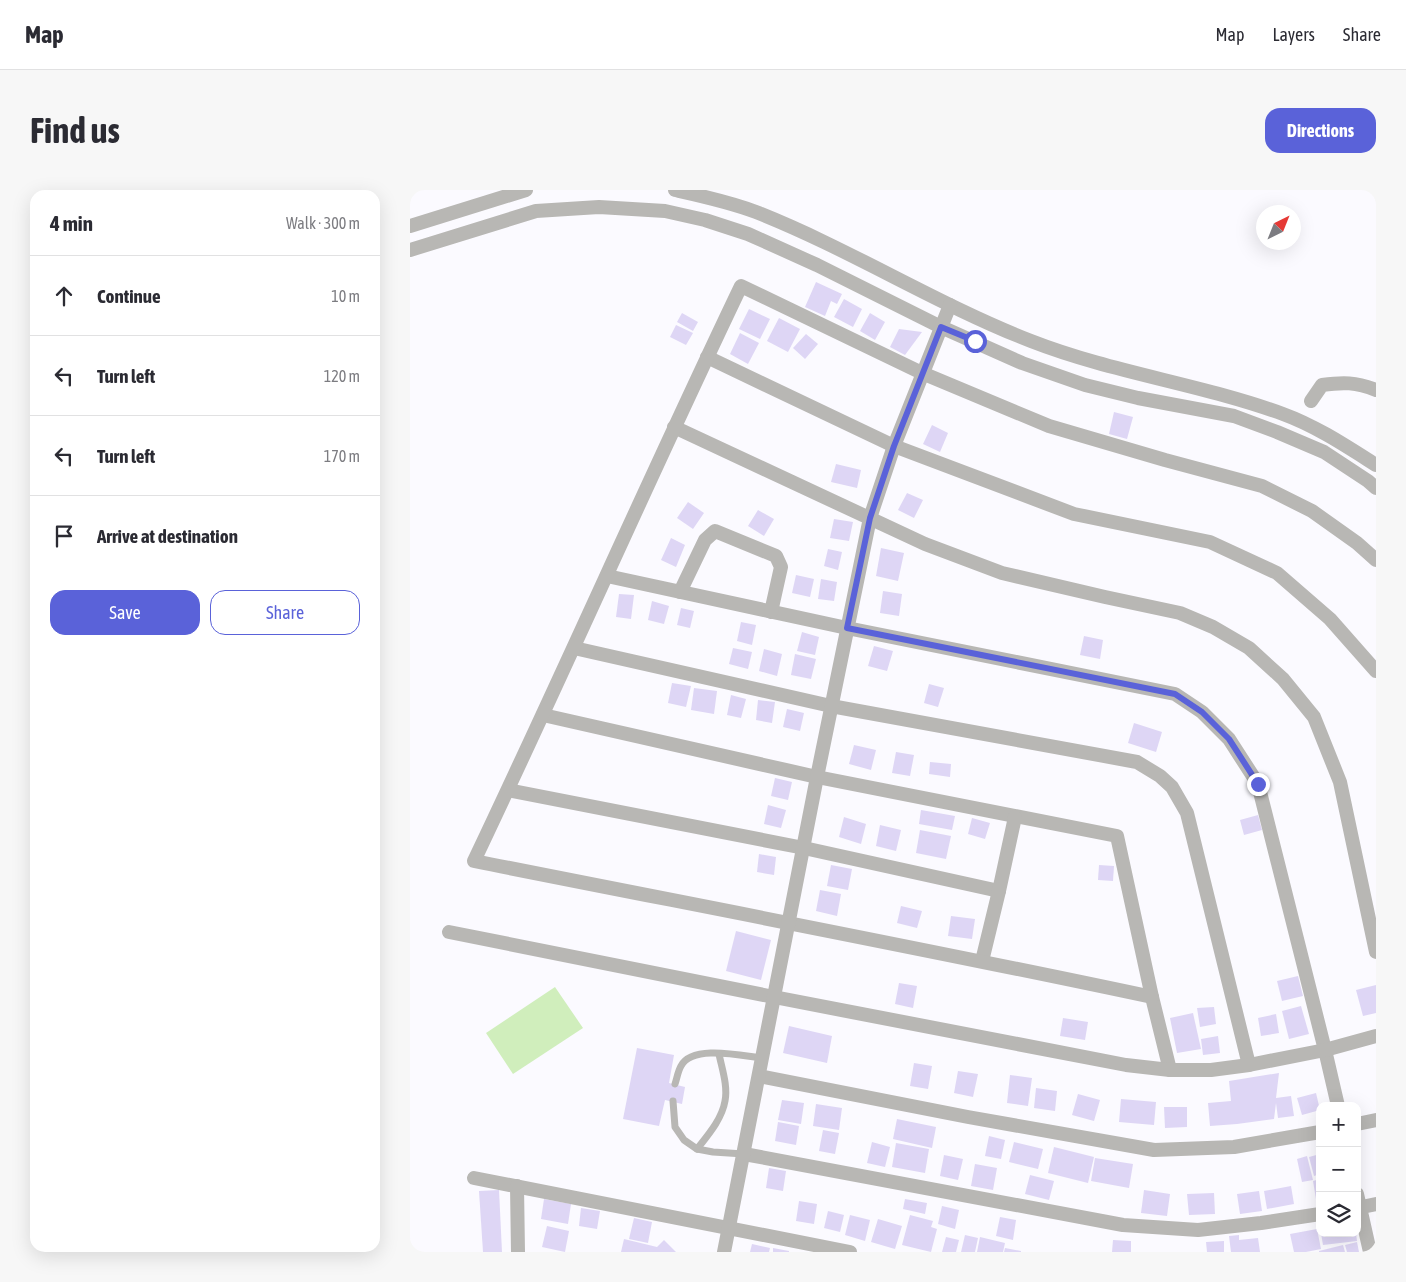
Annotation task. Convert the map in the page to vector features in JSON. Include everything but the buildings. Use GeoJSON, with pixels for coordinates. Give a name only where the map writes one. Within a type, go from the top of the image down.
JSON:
{"type":"FeatureCollection","features":[{"type":"Feature","properties":{"kind":"street"},"geometry":{"type":"LineString","coordinates":[[410,226],[526,190]]}},
{"type":"Feature","properties":{"kind":"street"},"geometry":{"type":"LineString","coordinates":[[675,190],[716,199],[755,211],[831,244],[950,306],[1032,341],[1095,362],[1240,400],[1285,415],[1334,438],[1376,465]]}},
{"type":"Feature","properties":{"kind":"street"},"geometry":{"type":"LineString","coordinates":[[410,250],[536,211],[599,207],[665,211],[705,220],[748,234],[817,265],[941,327],[1022,363],[1085,385],[1138,398],[1234,416],[1324,452],[1376,488]]}},
{"type":"Feature","properties":{"kind":"street"},"geometry":{"type":"LineString","coordinates":[[1152,997],[982,961],[474,861],[741,286],[922,373],[1048,426],[1262,486],[1312,512],[1357,543],[1376,560]]}},
{"type":"Feature","properties":{"kind":"street"},"geometry":{"type":"LineString","coordinates":[[724,1252],[831,706],[870,518],[894,446],[950,306]]}},
{"type":"Feature","properties":{"kind":"street"},"geometry":{"type":"LineString","coordinates":[[707,357],[894,446],[1074,514],[1210,542],[1278,573],[1330,619],[1376,671]]}},
{"type":"Feature","properties":{"kind":"street"},"geometry":{"type":"LineString","coordinates":[[1311,401],[1322,385],[1342,382],[1376,390]]}},
{"type":"Feature","properties":{"kind":"street"},"geometry":{"type":"LineString","coordinates":[[674,427],[924,544],[1002,573],[1105,598],[1180,613],[1213,627],[1249,648],[1283,678],[1314,717],[1340,782],[1376,952]]}},
{"type":"Feature","properties":{"kind":"street"},"geometry":{"type":"LineString","coordinates":[[680,592],[705,540],[715,531],[776,556],[782,567],[771,612]]}},
{"type":"Feature","properties":{"kind":"street"},"geometry":{"type":"LineString","coordinates":[[607,576],[847,628],[1175,694],[1202,712],[1229,739],[1258,784],[1337,1102]]}},
{"type":"Feature","properties":{"kind":"street"},"geometry":{"type":"LineString","coordinates":[[574,648],[831,706],[1137,762],[1160,776],[1172,787],[1187,813],[1249,1065]]}},
{"type":"Feature","properties":{"kind":"street"},"geometry":{"type":"LineString","coordinates":[[543,715],[817,777],[1117,836],[1170,1070]]}},
{"type":"Feature","properties":{"kind":"street"},"geometry":{"type":"LineString","coordinates":[[508,790],[804,848],[999,891]]}},
{"type":"Feature","properties":{"kind":"street"},"geometry":{"type":"LineString","coordinates":[[982,961],[1015,817]]}},
{"type":"Feature","properties":{"kind":"street"},"geometry":{"type":"LineString","coordinates":[[449,932],[1099,1060],[1170,1070],[1211,1070],[1249,1065],[1325,1050],[1376,1036]]}},
{"type":"Feature","properties":{"kind":"street"},"geometry":{"type":"LineString","coordinates":[[759,1076],[968,1117],[1154,1150],[1234,1147],[1316,1133]]}},
{"type":"Feature","properties":{"kind":"street"},"geometry":{"type":"LineString","coordinates":[[1361,1123],[1376,1120]]}},
{"type":"Feature","properties":{"kind":"street"},"geometry":{"type":"LineString","coordinates":[[744,1154],[1122,1225],[1198,1230],[1316,1215]]}},
{"type":"Feature","properties":{"kind":"street"},"geometry":{"type":"LineString","coordinates":[[474,1178],[729,1228],[808,1248],[850,1252]]}},
{"type":"Feature","properties":{"kind":"street"},"geometry":{"type":"LineString","coordinates":[[516,1186],[518,1252]]}},
{"type":"Feature","properties":{"kind":"street"},"geometry":{"type":"LineString","coordinates":[[1361,1203],[1376,1204]]}},
{"type":"Feature","properties":{"kind":"street"},"geometry":{"type":"LineString","coordinates":[[1361,1215],[1370,1252]]}},
{"type":"Feature","properties":{"kind":"lane"},"geometry":{"type":"LineString","coordinates":[[676,1084],[681,1064],[692,1055],[707,1052],[763,1058]]}},
{"type":"Feature","properties":{"kind":"lane"},"geometry":{"type":"LineString","coordinates":[[697,1149],[719,1118],[725,1101],[725,1085],[720,1054]]}},
{"type":"Feature","properties":{"kind":"lane"},"geometry":{"type":"LineString","coordinates":[[672,1102],[675,1127],[684,1140],[697,1149],[744,1154]]}},
{"type":"Feature","properties":{"kind":"green space"},"geometry":{"type":"Polygon","coordinates":[[[555,987],[583,1028],[513,1074],[486,1033],[555,987]]]}},
{"type":"Feature","properties":{"kind":"route"},"geometry":{"type":"LineString","coordinates":[[975,341],[941,327],[894,446],[870,518],[847,628],[1175,694],[1202,712],[1229,739],[1258,784]]}}]}
